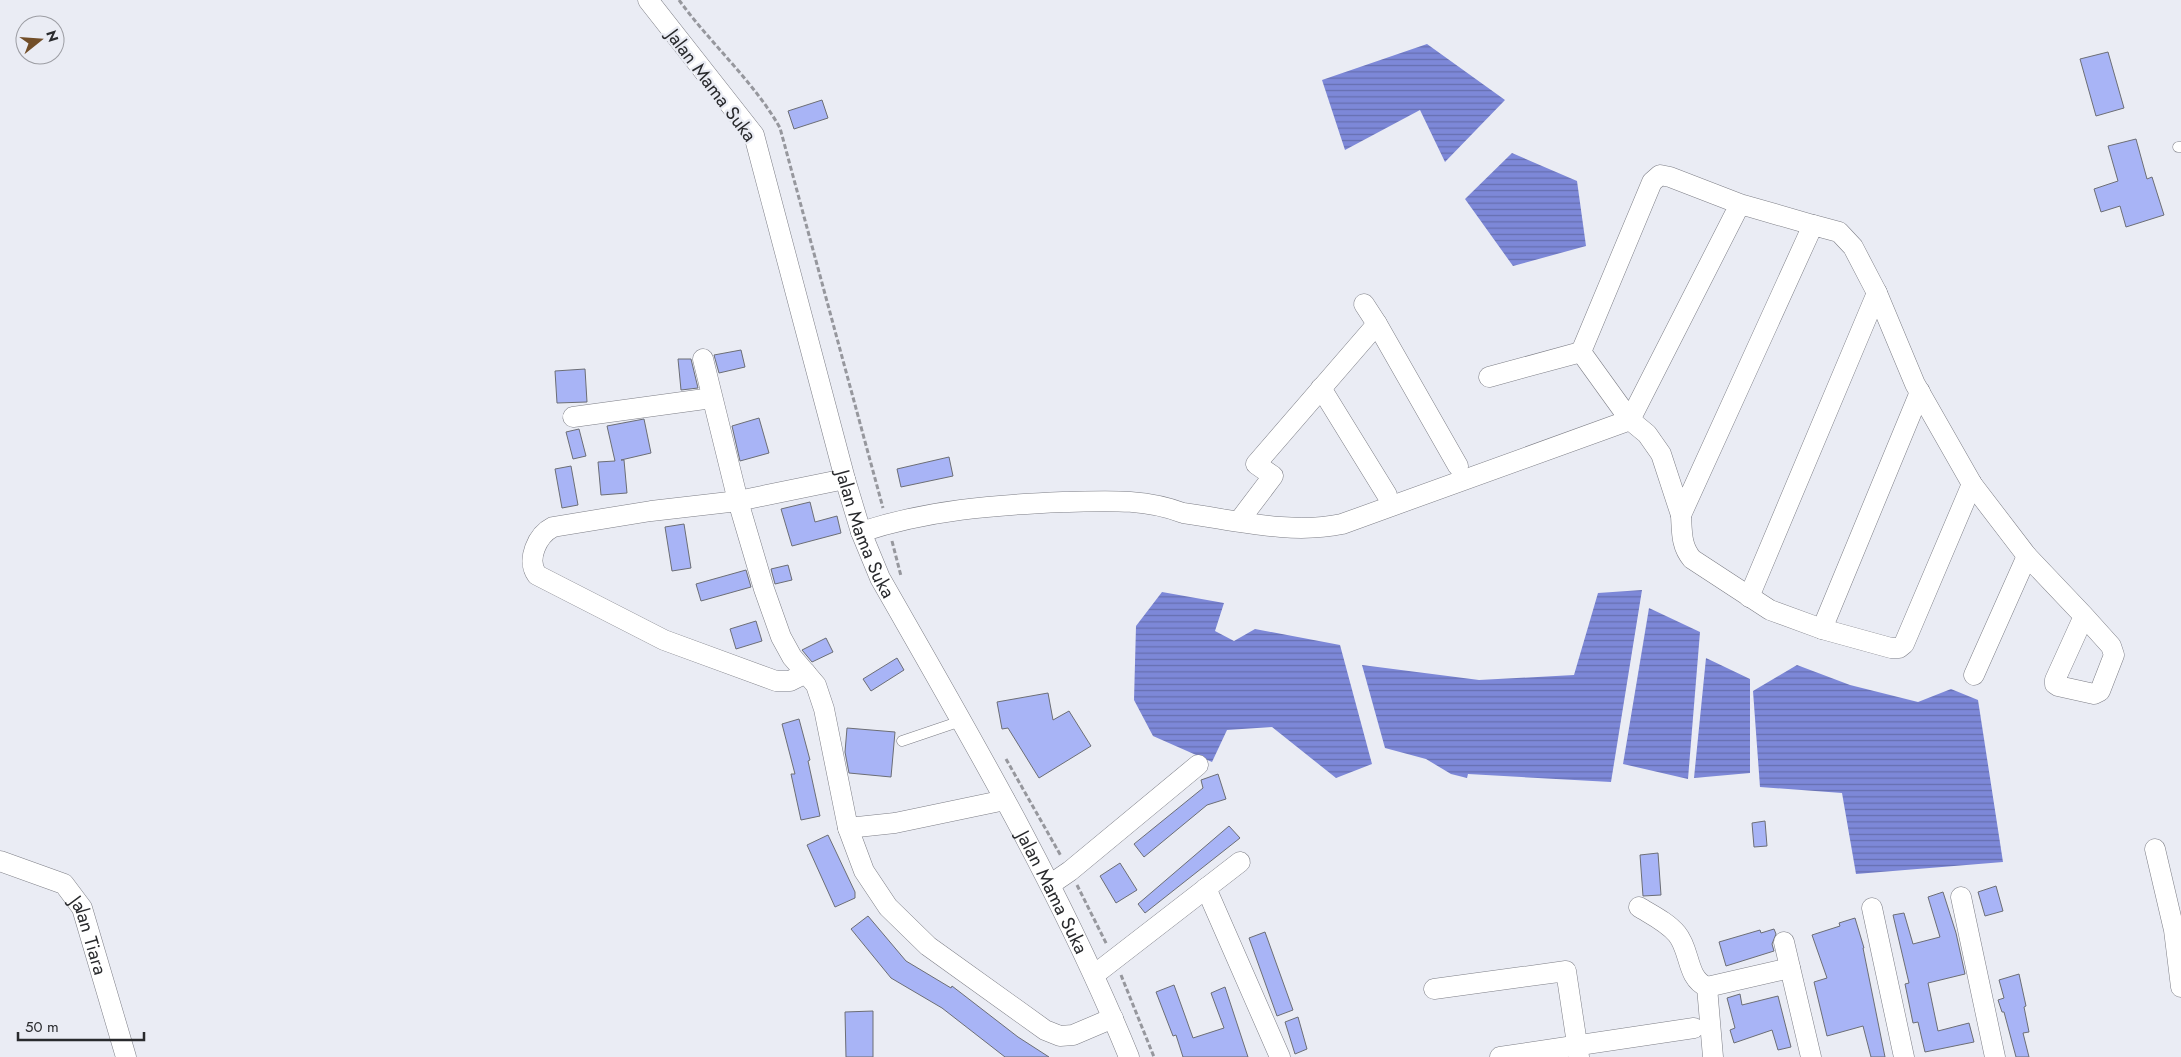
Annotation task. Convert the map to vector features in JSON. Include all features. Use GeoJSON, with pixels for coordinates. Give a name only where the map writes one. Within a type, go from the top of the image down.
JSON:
{"type":"FeatureCollection","features":[{"type":"Feature","properties":{"kind":"street","name":"Jalan Mama Suka"},"geometry":{"type":"LineString","coordinates":[[648,0],[754,135],[845,479],[861,532],[880,578],[1051,884],[1094,975],[1129,1057]]}},
{"type":"Feature","properties":{"kind":"street"},"geometry":{"type":"LineString","coordinates":[[1581,352],[1652,182],[1660,175],[1740,204],[1839,232],[1852,247],[1877,293],[1909,371],[1972,484],[2028,556],[2084,616]]}},
{"type":"Feature","properties":{"kind":"street"},"geometry":{"type":"LineString","coordinates":[[861,532],[887,523],[992,505],[1124,500],[1168,507],[1183,513],[1309,529],[1342,524],[1630,420],[1740,204]]}},
{"type":"Feature","properties":{"kind":"street"},"geometry":{"type":"LineString","coordinates":[[1681,516],[1813,225]]}},
{"type":"Feature","properties":{"kind":"street"},"geometry":{"type":"LineString","coordinates":[[1750,597],[1877,293]]}},
{"type":"Feature","properties":{"kind":"street"},"geometry":{"type":"LineString","coordinates":[[1364,304],[1458,466]]}},
{"type":"Feature","properties":{"kind":"street"},"geometry":{"type":"LineString","coordinates":[[1239,521],[1273,476],[1256,464],[1377,324]]}},
{"type":"Feature","properties":{"kind":"street"},"geometry":{"type":"LineString","coordinates":[[1489,377],[1581,352]]}},
{"type":"Feature","properties":{"kind":"street"},"geometry":{"type":"LineString","coordinates":[[1581,352],[1630,420],[1648,434],[1661,454],[1681,516],[1682,541],[1688,555],[1770,610],[1822,630],[1891,648],[1899,648],[1904,644],[1972,484]]}},
{"type":"Feature","properties":{"kind":"street"},"geometry":{"type":"LineString","coordinates":[[703,359],[738,501],[781,637],[792,657],[816,685],[824,709],[848,828],[864,871],[888,907],[928,946],[1045,1030],[1060,1036],[1073,1035],[1113,1018]]}},
{"type":"Feature","properties":{"kind":"street"},"geometry":{"type":"LineString","coordinates":[[1321,388],[1387,495]]}},
{"type":"Feature","properties":{"kind":"street"},"geometry":{"type":"LineString","coordinates":[[1822,630],[1920,392]]}},
{"type":"Feature","properties":{"kind":"street"},"geometry":{"type":"LineString","coordinates":[[573,418],[712,398]]}},
{"type":"Feature","properties":{"kind":"street"},"geometry":{"type":"LineString","coordinates":[[806,673],[790,681],[776,681],[664,640],[537,575],[532,568],[531,561],[540,537],[544,532],[553,527],[651,511],[738,501],[845,479]]}},
{"type":"Feature","properties":{"kind":"street"},"geometry":{"type":"LineString","coordinates":[[1974,675],[2028,556]]}},
{"type":"Feature","properties":{"kind":"street"},"geometry":{"type":"LineString","coordinates":[[1051,884],[1070,871],[1198,765]]}},
{"type":"Feature","properties":{"kind":"street"},"geometry":{"type":"LineString","coordinates":[[848,828],[895,823],[1005,800]]}},
{"type":"Feature","properties":{"kind":"street"},"geometry":{"type":"LineString","coordinates":[[2155,849],[2174,930],[2181,987]]}},
{"type":"Feature","properties":{"kind":"street","name":"Jalan Tiara"},"geometry":{"type":"LineString","coordinates":[[0,861],[64,884],[82,908],[126,1057]]}},
{"type":"Feature","properties":{"kind":"street"},"geometry":{"type":"LineString","coordinates":[[1094,975],[1240,862]]}},
{"type":"Feature","properties":{"kind":"street"},"geometry":{"type":"LineString","coordinates":[[1206,888],[1280,1057]]}},
{"type":"Feature","properties":{"kind":"street"},"geometry":{"type":"LineString","coordinates":[[1961,896],[1995,1057]]}},
{"type":"Feature","properties":{"kind":"street"},"geometry":{"type":"LineString","coordinates":[[1639,906],[1677,934],[1687,952],[1697,983],[1706,987],[1790,968]]}},
{"type":"Feature","properties":{"kind":"street"},"geometry":{"type":"LineString","coordinates":[[1872,908],[1904,1057]]}},
{"type":"Feature","properties":{"kind":"street"},"geometry":{"type":"LineString","coordinates":[[1784,942],[1811,1057]]}},
{"type":"Feature","properties":{"kind":"street"},"geometry":{"type":"LineString","coordinates":[[1434,989],[1566,971],[1578,1051]]}},
{"type":"Feature","properties":{"kind":"street"},"geometry":{"type":"LineString","coordinates":[[1706,987],[1713,1057]]}},
{"type":"Feature","properties":{"kind":"street"},"geometry":{"type":"LineString","coordinates":[[1500,1057],[1578,1051],[1694,1028]]}},
{"type":"Feature","properties":{"kind":"lane"},"geometry":{"type":"LineString","coordinates":[[902,740],[961,721]]}},
{"type":"Feature","properties":{"kind":"water"},"geometry":{"type":"Polygon","coordinates":[[[1427,44],[1505,100],[1445,162],[1420,110],[1345,150],[1322,80],[1427,44]]]}},
{"type":"Feature","properties":{"kind":"water"},"geometry":{"type":"Polygon","coordinates":[[[1512,153],[1577,181],[1586,246],[1513,266],[1465,199],[1512,153]]]}},
{"type":"Feature","properties":{"kind":"water"},"geometry":{"type":"Polygon","coordinates":[[[1642,590],[1611,782],[1468,774],[1467,778],[1451,774],[1426,759],[1385,748],[1362,665],[1479,680],[1574,675],[1598,593],[1642,590]]]}},
{"type":"Feature","properties":{"kind":"water"},"geometry":{"type":"Polygon","coordinates":[[[1162,592],[1224,603],[1215,631],[1234,641],[1255,629],[1340,645],[1372,764],[1336,778],[1272,727],[1227,730],[1212,762],[1153,736],[1134,700],[1136,626],[1162,592]]]}},
{"type":"Feature","properties":{"kind":"water"},"geometry":{"type":"Polygon","coordinates":[[[1649,608],[1700,632],[1688,779],[1623,764],[1649,608]]]}},
{"type":"Feature","properties":{"kind":"water"},"geometry":{"type":"Polygon","coordinates":[[[1706,658],[1750,679],[1750,773],[1694,778],[1706,658]]]}},
{"type":"Feature","properties":{"kind":"water"},"geometry":{"type":"Polygon","coordinates":[[[1797,665],[1850,685],[1918,702],[1951,689],[1978,700],[2003,862],[1856,874],[1842,793],[1760,787],[1753,691],[1797,665]]]}},
{"type":"Feature","properties":{"kind":"building"},"geometry":{"type":"Polygon","coordinates":[[[2108,52],[2124,108],[2096,116],[2080,59],[2108,52]]]}},
{"type":"Feature","properties":{"kind":"building"},"geometry":{"type":"Polygon","coordinates":[[[822,100],[828,118],[794,129],[788,111],[822,100]]]}},
{"type":"Feature","properties":{"kind":"building"},"geometry":{"type":"Polygon","coordinates":[[[2136,139],[2147,179],[2152,177],[2164,215],[2126,227],[2120,206],[2101,212],[2094,189],[2118,181],[2108,146],[2136,139]]]}},
{"type":"Feature","properties":{"kind":"building"},"geometry":{"type":"Polygon","coordinates":[[[741,350],[745,367],[719,373],[714,355],[741,350]]]}},
{"type":"Feature","properties":{"kind":"building"},"geometry":{"type":"Polygon","coordinates":[[[678,359],[691,359],[698,388],[681,390],[678,359]]]}},
{"type":"Feature","properties":{"kind":"building"},"geometry":{"type":"Polygon","coordinates":[[[585,369],[587,402],[557,403],[555,371],[585,369]]]}},
{"type":"Feature","properties":{"kind":"building"},"geometry":{"type":"Polygon","coordinates":[[[759,418],[769,453],[740,461],[732,426],[759,418]]]}},
{"type":"Feature","properties":{"kind":"building"},"geometry":{"type":"Polygon","coordinates":[[[644,419],[651,453],[621,460],[624,460],[627,493],[601,495],[598,462],[615,461],[607,426],[644,419]]]}},
{"type":"Feature","properties":{"kind":"building"},"geometry":{"type":"Polygon","coordinates":[[[579,429],[586,456],[573,459],[566,432],[579,429]]]}},
{"type":"Feature","properties":{"kind":"building"},"geometry":{"type":"Polygon","coordinates":[[[949,457],[953,476],[901,487],[897,469],[949,457]]]}},
{"type":"Feature","properties":{"kind":"building"},"geometry":{"type":"Polygon","coordinates":[[[571,466],[578,505],[562,508],[555,469],[571,466]]]}},
{"type":"Feature","properties":{"kind":"building"},"geometry":{"type":"Polygon","coordinates":[[[810,502],[815,522],[837,516],[841,533],[792,546],[781,509],[810,502]]]}},
{"type":"Feature","properties":{"kind":"building"},"geometry":{"type":"Polygon","coordinates":[[[684,524],[691,568],[672,571],[665,527],[684,524]]]}},
{"type":"Feature","properties":{"kind":"building"},"geometry":{"type":"Polygon","coordinates":[[[788,565],[792,580],[775,584],[771,569],[788,565]]]}},
{"type":"Feature","properties":{"kind":"building"},"geometry":{"type":"Polygon","coordinates":[[[746,570],[751,587],[701,601],[696,584],[746,570]]]}},
{"type":"Feature","properties":{"kind":"building"},"geometry":{"type":"Polygon","coordinates":[[[756,621],[762,641],[736,649],[730,629],[756,621]]]}},
{"type":"Feature","properties":{"kind":"building"},"geometry":{"type":"Polygon","coordinates":[[[826,638],[833,652],[812,662],[802,650],[826,638]]]}},
{"type":"Feature","properties":{"kind":"building"},"geometry":{"type":"Polygon","coordinates":[[[897,658],[904,670],[871,691],[863,679],[897,658]]]}},
{"type":"Feature","properties":{"kind":"building"},"geometry":{"type":"Polygon","coordinates":[[[1048,693],[1053,720],[1069,711],[1091,746],[1039,778],[1008,728],[1002,729],[997,702],[1048,693]]]}},
{"type":"Feature","properties":{"kind":"building"},"geometry":{"type":"Polygon","coordinates":[[[799,719],[810,760],[808,761],[820,816],[801,820],[791,774],[795,774],[782,724],[799,719]]]}},
{"type":"Feature","properties":{"kind":"building"},"geometry":{"type":"Polygon","coordinates":[[[847,728],[895,732],[891,777],[849,773],[845,752],[847,728]]]}},
{"type":"Feature","properties":{"kind":"building"},"geometry":{"type":"Polygon","coordinates":[[[1218,774],[1226,799],[1207,805],[1144,857],[1134,844],[1203,788],[1201,780],[1218,774]]]}},
{"type":"Feature","properties":{"kind":"building"},"geometry":{"type":"Polygon","coordinates":[[[1765,821],[1767,846],[1754,847],[1752,823],[1765,821]]]}},
{"type":"Feature","properties":{"kind":"building"},"geometry":{"type":"Polygon","coordinates":[[[1229,826],[1240,838],[1145,913],[1138,904],[1229,826]]]}},
{"type":"Feature","properties":{"kind":"building"},"geometry":{"type":"Polygon","coordinates":[[[828,835],[855,892],[855,898],[835,907],[807,845],[828,835]]]}},
{"type":"Feature","properties":{"kind":"building"},"geometry":{"type":"Polygon","coordinates":[[[1658,853],[1661,895],[1643,896],[1640,855],[1658,853]]]}},
{"type":"Feature","properties":{"kind":"building"},"geometry":{"type":"Polygon","coordinates":[[[1120,863],[1137,890],[1116,903],[1100,876],[1120,863]]]}},
{"type":"Feature","properties":{"kind":"building"},"geometry":{"type":"Polygon","coordinates":[[[1996,886],[2003,911],[1985,916],[1978,892],[1996,886]]]}},
{"type":"Feature","properties":{"kind":"building"},"geometry":{"type":"Polygon","coordinates":[[[1943,892],[1956,933],[1965,974],[1928,983],[1938,1031],[1969,1023],[1974,1042],[1925,1052],[1918,1022],[1913,1023],[1905,984],[1909,983],[1893,915],[1904,913],[1913,944],[1940,937],[1928,897],[1943,892]]]}},
{"type":"Feature","properties":{"kind":"building"},"geometry":{"type":"Polygon","coordinates":[[[868,916],[906,961],[951,988],[952,986],[1018,1037],[1049,1057],[1005,1057],[942,1008],[891,978],[851,929],[868,916]]]}},
{"type":"Feature","properties":{"kind":"building"},"geometry":{"type":"Polygon","coordinates":[[[1855,918],[1864,948],[1885,1057],[1871,1057],[1863,1026],[1827,1036],[1814,982],[1827,978],[1812,935],[1840,926],[1839,923],[1855,918]]]}},
{"type":"Feature","properties":{"kind":"building"},"geometry":{"type":"Polygon","coordinates":[[[1774,929],[1776,934],[1772,944],[1774,951],[1726,966],[1719,942],[1760,930],[1761,933],[1774,929]]]}},
{"type":"Feature","properties":{"kind":"building"},"geometry":{"type":"Polygon","coordinates":[[[1265,932],[1293,1010],[1277,1016],[1249,938],[1265,932]]]}},
{"type":"Feature","properties":{"kind":"building"},"geometry":{"type":"Polygon","coordinates":[[[2019,974],[2026,1006],[2024,1007],[2029,1032],[2023,1033],[2029,1057],[2016,1057],[2004,1012],[2002,1012],[1998,1000],[2004,998],[1999,980],[2019,974]]]}},
{"type":"Feature","properties":{"kind":"building"},"geometry":{"type":"Polygon","coordinates":[[[1174,985],[1193,1038],[1224,1028],[1211,993],[1225,987],[1248,1057],[1183,1057],[1176,1035],[1173,1036],[1156,992],[1174,985]]]}},
{"type":"Feature","properties":{"kind":"building"},"geometry":{"type":"Polygon","coordinates":[[[1740,994],[1742,1005],[1778,996],[1791,1047],[1778,1050],[1772,1030],[1734,1043],[1730,1030],[1735,1028],[1727,998],[1740,994]]]}},
{"type":"Feature","properties":{"kind":"building"},"geometry":{"type":"Polygon","coordinates":[[[873,1011],[873,1057],[846,1057],[845,1012],[873,1011]]]}},
{"type":"Feature","properties":{"kind":"building"},"geometry":{"type":"Polygon","coordinates":[[[1298,1017],[1307,1049],[1295,1054],[1285,1022],[1298,1017]]]}}]}
